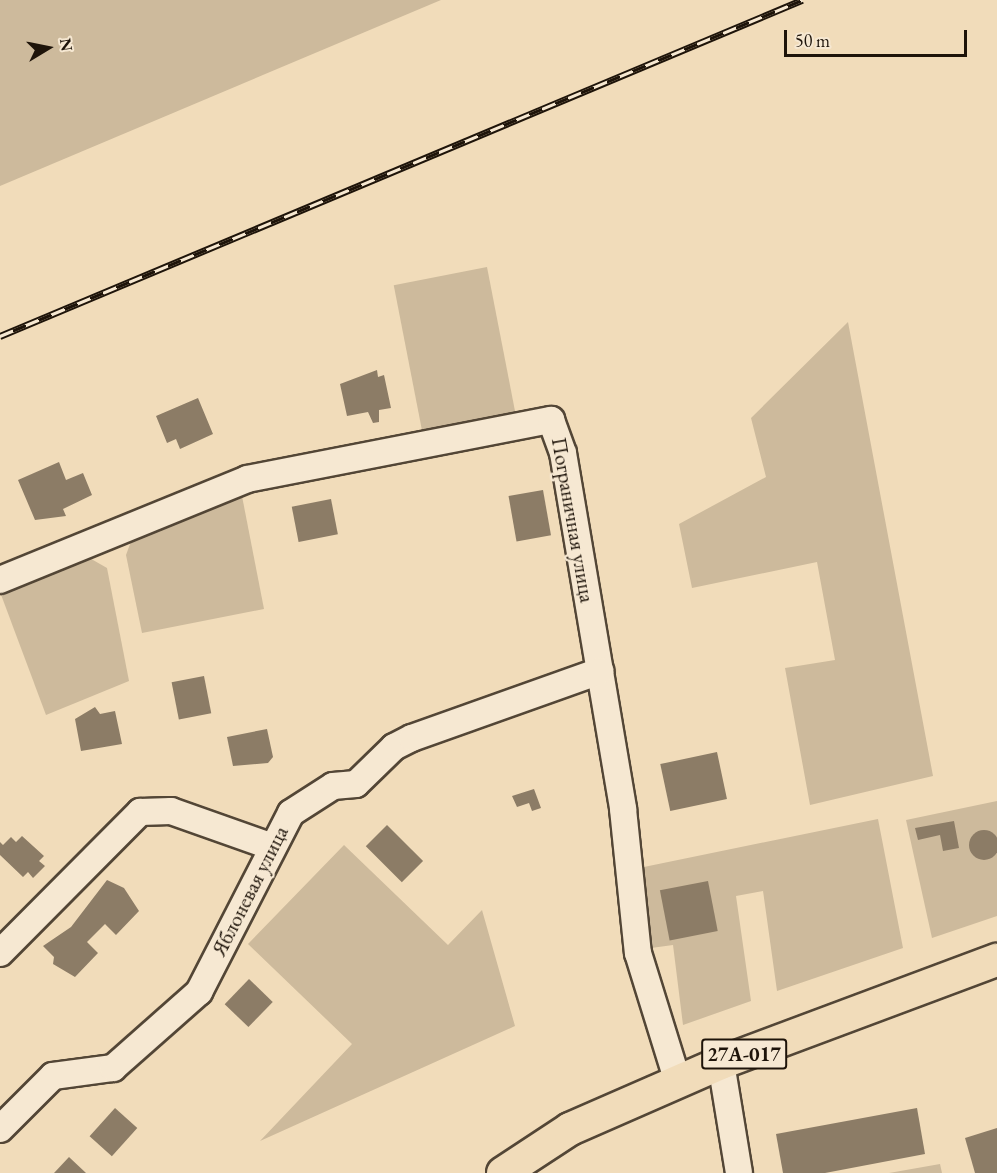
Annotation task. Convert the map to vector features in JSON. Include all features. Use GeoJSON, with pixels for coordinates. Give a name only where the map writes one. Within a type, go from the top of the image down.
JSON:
{"type":"FeatureCollection","features":[{"type":"Feature","properties":{"kind":"main road","name":"27А-017"},"geometry":{"type":"LineString","coordinates":[[503,1173],[570,1128],[721,1063],[997,960]]}},
{"type":"Feature","properties":{"kind":"street","name":"Пограничная улица"},"geometry":{"type":"LineString","coordinates":[[0,580],[247,479],[551,420],[563,453],[623,809],[638,953],[678,1082]]}},
{"type":"Feature","properties":{"kind":"street","name":"Яблоневая улица"},"geometry":{"type":"LineString","coordinates":[[0,1129],[53,1076],[113,1068],[199,992],[270,846],[291,813],[333,786],[356,784],[404,742],[600,671]]}},
{"type":"Feature","properties":{"kind":"street"},"geometry":{"type":"LineString","coordinates":[[0,953],[140,812],[171,811],[270,846]]}},
{"type":"Feature","properties":{"kind":"street"},"geometry":{"type":"LineString","coordinates":[[721,1063],[740,1173]]}},
{"type":"Feature","properties":{"kind":"shaded area"},"geometry":{"type":"Polygon","coordinates":[[[0,0],[441,0],[0,186],[0,0]]]}},
{"type":"Feature","properties":{"kind":"shaded area"},"geometry":{"type":"Polygon","coordinates":[[[487,267],[516,417],[423,435],[394,285],[487,267]]]}},
{"type":"Feature","properties":{"kind":"shaded area"},"geometry":{"type":"Polygon","coordinates":[[[848,322],[933,776],[810,805],[785,668],[835,660],[817,562],[692,588],[679,524],[766,477],[751,418],[848,322]]]}},
{"type":"Feature","properties":{"kind":"shaded area"},"geometry":{"type":"Polygon","coordinates":[[[241,491],[264,609],[142,633],[126,555],[133,536],[241,491]]]}},
{"type":"Feature","properties":{"kind":"shaded area"},"geometry":{"type":"Polygon","coordinates":[[[86,556],[107,568],[129,681],[46,715],[0,592],[86,556]]]}},
{"type":"Feature","properties":{"kind":"shaded area"},"geometry":{"type":"Polygon","coordinates":[[[997,801],[997,916],[932,938],[906,820],[997,801]]]}},
{"type":"Feature","properties":{"kind":"shaded area"},"geometry":{"type":"Polygon","coordinates":[[[878,819],[903,948],[777,991],[763,891],[736,896],[751,1001],[683,1025],[673,945],[651,948],[639,868],[878,819]]]}},
{"type":"Feature","properties":{"kind":"shaded area"},"geometry":{"type":"Polygon","coordinates":[[[344,845],[448,945],[482,910],[515,1026],[260,1141],[352,1044],[248,944],[344,845]]]}},
{"type":"Feature","properties":{"kind":"shaded area"},"geometry":{"type":"Polygon","coordinates":[[[940,1164],[942,1173],[889,1173],[940,1164]]]}},
{"type":"Feature","properties":{"kind":"building"},"geometry":{"type":"Polygon","coordinates":[[[377,370],[378,377],[384,375],[391,408],[379,410],[379,422],[373,423],[368,412],[347,416],[340,384],[377,370]]]}},
{"type":"Feature","properties":{"kind":"building"},"geometry":{"type":"Polygon","coordinates":[[[198,398],[213,434],[180,449],[176,439],[167,443],[156,416],[198,398]]]}},
{"type":"Feature","properties":{"kind":"building"},"geometry":{"type":"Polygon","coordinates":[[[59,462],[66,480],[83,473],[92,495],[63,509],[66,516],[35,520],[18,480],[59,462]]]}},
{"type":"Feature","properties":{"kind":"building"},"geometry":{"type":"Polygon","coordinates":[[[543,490],[551,535],[517,541],[509,496],[543,490]]]}},
{"type":"Feature","properties":{"kind":"building"},"geometry":{"type":"Polygon","coordinates":[[[331,499],[338,534],[299,542],[292,507],[331,499]]]}},
{"type":"Feature","properties":{"kind":"building"},"geometry":{"type":"Polygon","coordinates":[[[204,676],[211,713],[179,720],[172,682],[204,676]]]}},
{"type":"Feature","properties":{"kind":"building"},"geometry":{"type":"Polygon","coordinates":[[[95,707],[100,714],[115,711],[122,744],[81,751],[75,719],[95,707]]]}},
{"type":"Feature","properties":{"kind":"building"},"geometry":{"type":"Polygon","coordinates":[[[267,729],[273,757],[268,763],[233,766],[227,737],[267,729]]]}},
{"type":"Feature","properties":{"kind":"building"},"geometry":{"type":"Polygon","coordinates":[[[717,752],[727,799],[670,811],[660,764],[717,752]]]}},
{"type":"Feature","properties":{"kind":"building"},"geometry":{"type":"Polygon","coordinates":[[[534,789],[541,808],[532,811],[529,803],[517,807],[512,796],[534,789]]]}},
{"type":"Feature","properties":{"kind":"building"},"geometry":{"type":"Polygon","coordinates":[[[954,821],[959,848],[943,851],[940,835],[918,840],[915,828],[954,821]]]}},
{"type":"Feature","properties":{"kind":"building"},"geometry":{"type":"Polygon","coordinates":[[[387,825],[423,861],[402,882],[366,846],[387,825]]]}},
{"type":"Feature","properties":{"kind":"building"},"geometry":{"type":"Polygon","coordinates":[[[984,830],[990,831],[998,839],[998,851],[990,859],[984,860],[978,859],[970,851],[969,845],[970,839],[978,831],[984,830]]]}},
{"type":"Feature","properties":{"kind":"building"},"geometry":{"type":"Polygon","coordinates":[[[22,836],[44,856],[39,861],[45,866],[33,878],[28,872],[23,877],[0,855],[0,842],[3,845],[11,837],[16,842],[22,836]]]}},
{"type":"Feature","properties":{"kind":"building"},"geometry":{"type":"Polygon","coordinates":[[[107,880],[124,888],[139,911],[116,935],[105,924],[87,942],[98,953],[75,977],[53,964],[54,957],[43,946],[71,927],[107,880]]]}},
{"type":"Feature","properties":{"kind":"building"},"geometry":{"type":"Polygon","coordinates":[[[708,881],[718,931],[670,940],[660,890],[708,881]]]}},
{"type":"Feature","properties":{"kind":"building"},"geometry":{"type":"Polygon","coordinates":[[[249,979],[273,1002],[248,1027],[225,1004],[249,979]]]}},
{"type":"Feature","properties":{"kind":"building"},"geometry":{"type":"Polygon","coordinates":[[[115,1108],[137,1128],[112,1156],[90,1136],[115,1108]]]}},
{"type":"Feature","properties":{"kind":"building"},"geometry":{"type":"Polygon","coordinates":[[[917,1108],[925,1154],[825,1173],[783,1173],[776,1134],[917,1108]]]}},
{"type":"Feature","properties":{"kind":"building"},"geometry":{"type":"Polygon","coordinates":[[[997,1128],[997,1173],[975,1173],[965,1138],[997,1128]]]}},
{"type":"Feature","properties":{"kind":"building"},"geometry":{"type":"Polygon","coordinates":[[[69,1157],[86,1173],[54,1173],[69,1157]]]}},
{"type":"Feature","properties":{"kind":"railway"},"geometry":{"type":"LineString","coordinates":[[0,336],[802,0]]}}]}
